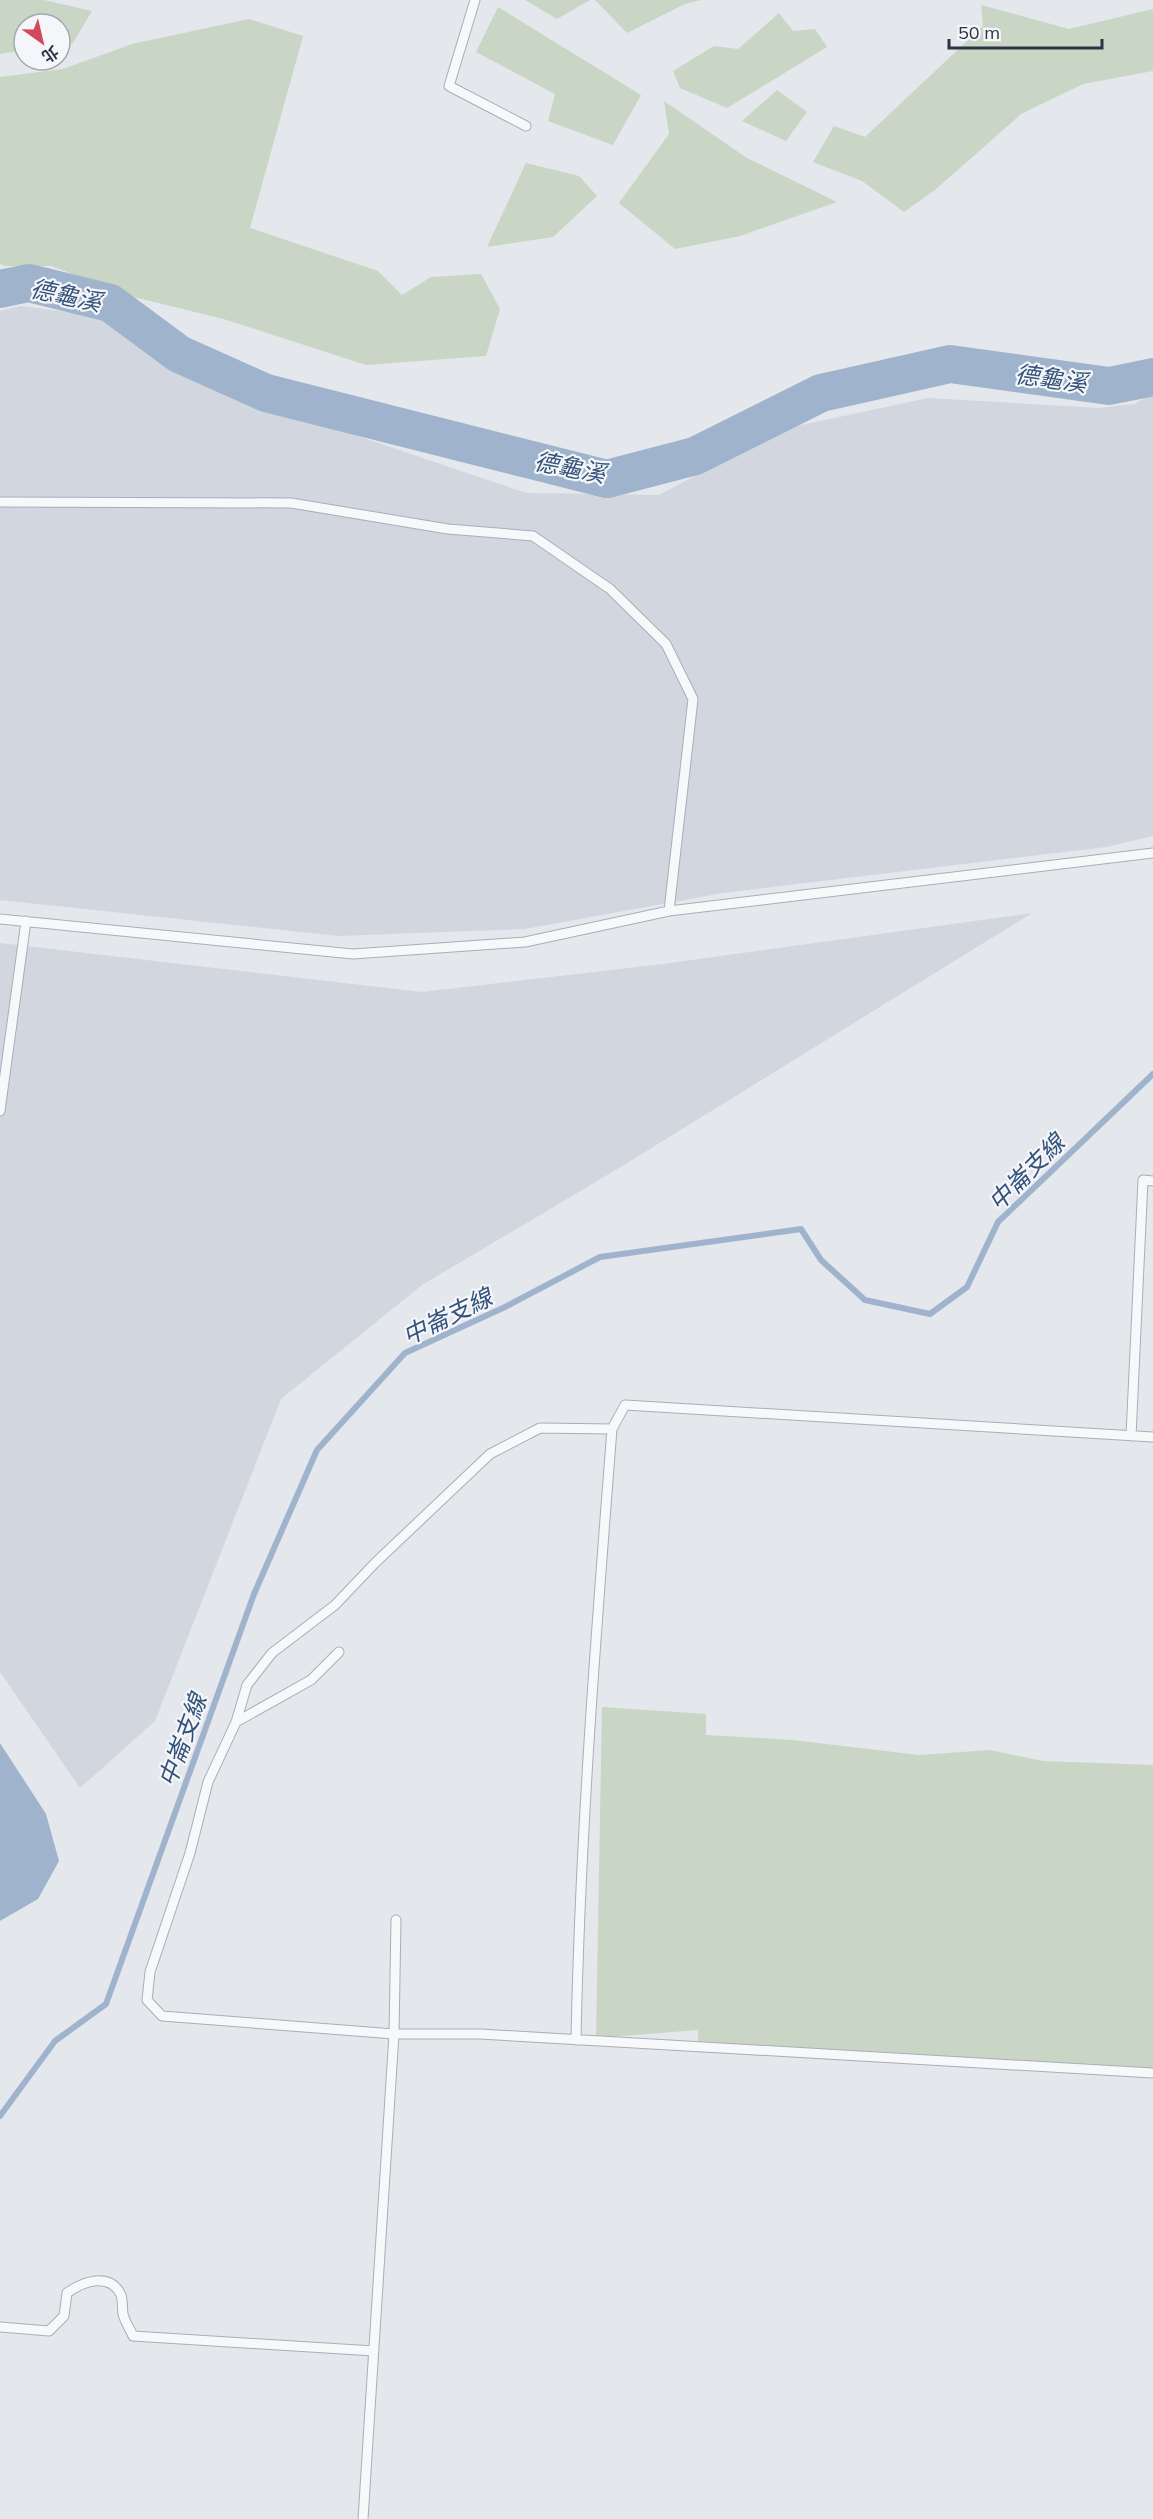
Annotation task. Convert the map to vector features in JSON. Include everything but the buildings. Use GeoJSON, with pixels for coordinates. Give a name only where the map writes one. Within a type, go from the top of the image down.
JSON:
{"type":"FeatureCollection","features":[{"type":"Feature","properties":{"kind":"lane"},"geometry":{"type":"LineString","coordinates":[[475,0],[449,86],[526,126]]}},
{"type":"Feature","properties":{"kind":"lane"},"geometry":{"type":"LineString","coordinates":[[0,502],[291,503],[448,529],[533,536],[610,589],[666,644],[693,699],[669,911]]}},
{"type":"Feature","properties":{"kind":"lane"},"geometry":{"type":"LineString","coordinates":[[0,919],[353,954],[525,942],[669,911],[1153,853]]}},
{"type":"Feature","properties":{"kind":"lane"},"geometry":{"type":"LineString","coordinates":[[0,1111],[26,921]]}},
{"type":"Feature","properties":{"kind":"lane"},"geometry":{"type":"LineString","coordinates":[[1131,1436],[1143,1180],[1153,1180]]}},
{"type":"Feature","properties":{"kind":"lane"},"geometry":{"type":"LineString","coordinates":[[576,2040],[592,1689],[612,1429],[625,1405],[1153,1437]]}},
{"type":"Feature","properties":{"kind":"lane"},"geometry":{"type":"LineString","coordinates":[[612,1429],[540,1428],[490,1454],[335,1605],[272,1653],[247,1685],[236,1722],[208,1782],[190,1853],[150,1972],[147,2000],[162,2016],[394,2034],[480,2034],[1153,2073]]}},
{"type":"Feature","properties":{"kind":"lane"},"geometry":{"type":"LineString","coordinates":[[236,1722],[310,1680],[339,1652]]}},
{"type":"Feature","properties":{"kind":"lane"},"geometry":{"type":"LineString","coordinates":[[363,2519],[394,2034],[396,1920]]}},
{"type":"Feature","properties":{"kind":"lane"},"geometry":{"type":"LineString","coordinates":[[0,2327],[49,2331],[64,2316],[67,2293],[93,2280],[111,2284],[120,2295],[123,2317],[133,2336],[374,2351]]}},
{"type":"Feature","properties":{"kind":"shaded area"},"geometry":{"type":"Polygon","coordinates":[[[21,306],[99,316],[236,395],[526,493],[659,495],[783,429],[928,398],[1098,408],[1135,404],[1153,393],[1153,836],[1106,847],[723,893],[525,929],[339,936],[0,900],[0,311],[21,306]]]}},
{"type":"Feature","properties":{"kind":"shaded area"},"geometry":{"type":"Polygon","coordinates":[[[1032,913],[619,1168],[422,1285],[281,1399],[155,1721],[80,1788],[0,1672],[0,943],[422,992],[663,964],[1032,913]]]}},
{"type":"Feature","properties":{"kind":"green space"},"geometry":{"type":"Polygon","coordinates":[[[0,0],[44,0],[92,11],[72,43],[72,12],[12,12],[12,52],[0,54],[0,0]]]}},
{"type":"Feature","properties":{"kind":"green space"},"geometry":{"type":"Polygon","coordinates":[[[525,0],[590,0],[557,19],[525,0]]]}},
{"type":"Feature","properties":{"kind":"green space"},"geometry":{"type":"Polygon","coordinates":[[[595,0],[701,0],[685,4],[627,33],[595,0]]]}},
{"type":"Feature","properties":{"kind":"green space"},"geometry":{"type":"Polygon","coordinates":[[[981,5],[1069,29],[1153,9],[1153,71],[1083,84],[1021,114],[935,190],[904,212],[862,181],[813,162],[834,126],[865,137],[983,26],[981,5]]]}},
{"type":"Feature","properties":{"kind":"green space"},"geometry":{"type":"Polygon","coordinates":[[[498,7],[641,95],[613,145],[548,121],[555,94],[476,52],[498,7]]]}},
{"type":"Feature","properties":{"kind":"green space"},"geometry":{"type":"Polygon","coordinates":[[[779,13],[793,31],[815,29],[827,47],[727,108],[680,88],[673,71],[714,46],[738,49],[779,13]]]}},
{"type":"Feature","properties":{"kind":"green space"},"geometry":{"type":"Polygon","coordinates":[[[249,19],[303,36],[250,228],[378,271],[402,295],[431,277],[481,274],[500,309],[486,356],[366,365],[227,320],[134,297],[51,266],[5,266],[0,264],[0,77],[39,72],[72,72],[72,66],[132,44],[249,19]]]}},
{"type":"Feature","properties":{"kind":"green space"},"geometry":{"type":"Polygon","coordinates":[[[777,90],[807,112],[786,141],[742,121],[777,90]]]}},
{"type":"Feature","properties":{"kind":"green space"},"geometry":{"type":"Polygon","coordinates":[[[664,101],[747,158],[837,202],[740,236],[675,249],[619,203],[669,134],[664,101]]]}},
{"type":"Feature","properties":{"kind":"green space"},"geometry":{"type":"Polygon","coordinates":[[[526,163],[579,176],[597,196],[553,237],[487,247],[526,163]]]}},
{"type":"Feature","properties":{"kind":"green space"},"geometry":{"type":"Polygon","coordinates":[[[602,1707],[706,1714],[706,1735],[793,1740],[919,1755],[990,1750],[1043,1761],[1153,1765],[1153,2077],[698,2052],[698,2030],[596,2038],[602,1707]]]}},
{"type":"Feature","properties":{"kind":"water"},"geometry":{"type":"Polygon","coordinates":[[[0,1743],[46,1814],[59,1861],[38,1899],[0,1921],[0,1743]]]}},
{"type":"Feature","properties":{"kind":"waterway","name":"德龜溪"},"geometry":{"type":"LineString","coordinates":[[0,289],[29,283],[110,303],[179,354],[266,393],[607,479],[695,456],[821,393],[950,364],[1109,386],[1153,377]]}},
{"type":"Feature","properties":{"kind":"waterway","name":"中崙支線"},"geometry":{"type":"LineString","coordinates":[[0,2116],[55,2041],[106,2004],[254,1594],[317,1450],[405,1353],[505,1307],[600,1257],[801,1229],[821,1260],[865,1300],[930,1314],[967,1287],[998,1222],[1153,1074]]}}]}
